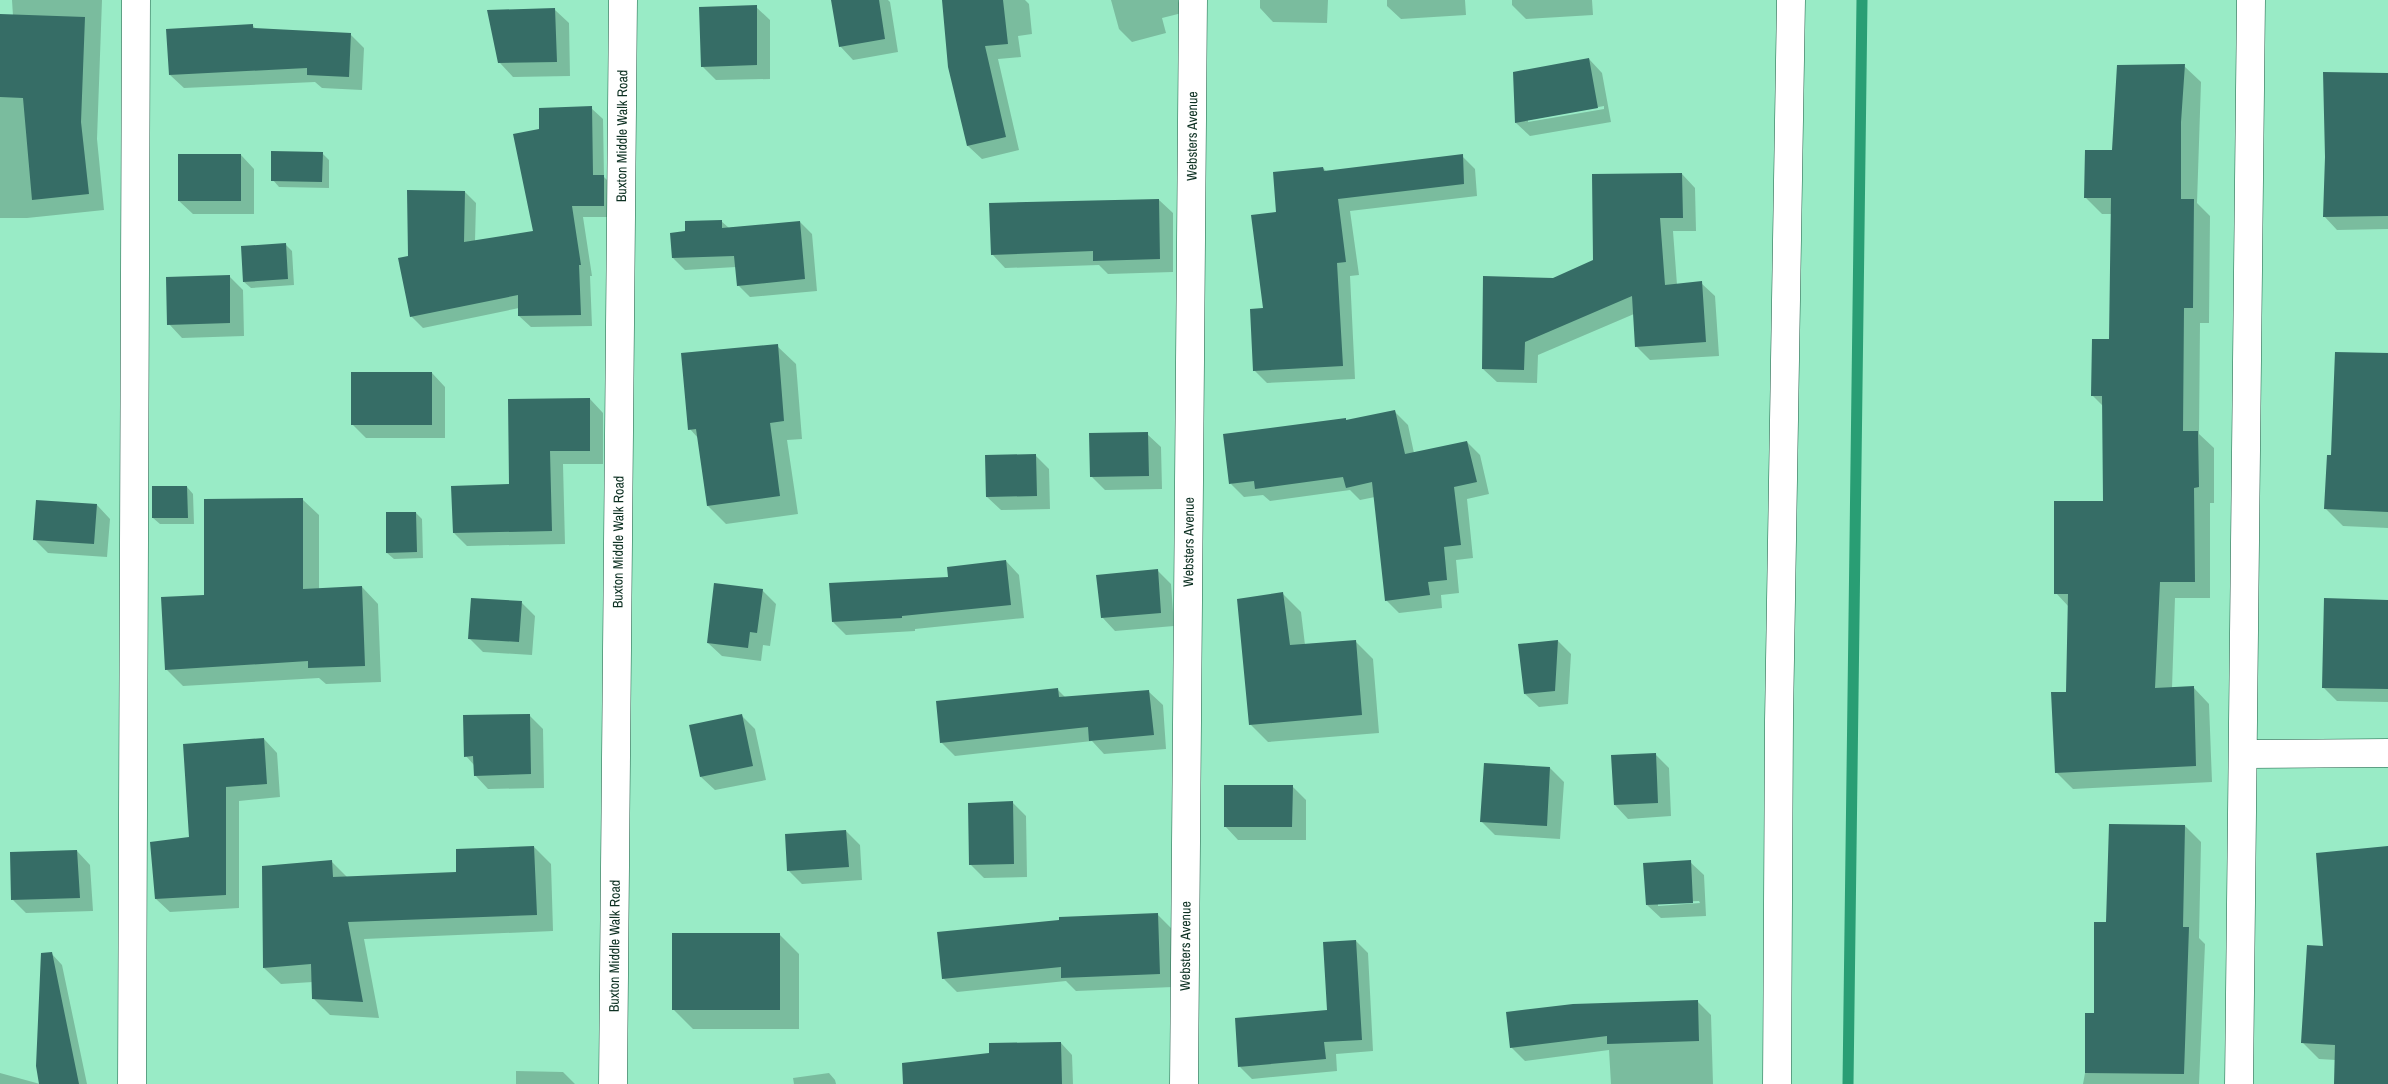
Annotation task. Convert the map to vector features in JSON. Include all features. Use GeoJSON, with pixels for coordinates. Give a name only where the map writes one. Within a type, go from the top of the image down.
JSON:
{"type":"FeatureCollection","features":[{"type":"Feature","properties":{"kind":"street"},"geometry":{"type":"LineString","coordinates":[[132,1084],[136,0]]}},
{"type":"Feature","properties":{"kind":"street","name":"Buxton Middle Walk Road"},"geometry":{"type":"LineString","coordinates":[[614,1084],[623,0]]}},
{"type":"Feature","properties":{"kind":"street","name":"Websters Avenue"},"geometry":{"type":"LineString","coordinates":[[1184,1084],[1193,0]]}},
{"type":"Feature","properties":{"kind":"street"},"geometry":{"type":"LineString","coordinates":[[1777,1084],[1779,710],[1791,0]]}},
{"type":"Feature","properties":{"kind":"street"},"geometry":{"type":"LineString","coordinates":[[2239,1084],[2245,754],[2251,0]]}},
{"type":"Feature","properties":{"kind":"street"},"geometry":{"type":"LineString","coordinates":[[2245,754],[2388,753]]}},
{"type":"Feature","properties":{"kind":"building"},"geometry":{"type":"Polygon","coordinates":[[[831,0],[879,0],[885,39],[839,47],[831,0]]]}},
{"type":"Feature","properties":{"kind":"building"},"geometry":{"type":"Polygon","coordinates":[[[942,0],[1003,0],[1008,44],[985,46],[1006,137],[967,146],[948,67],[942,0]]]}},
{"type":"Feature","properties":{"kind":"building"},"geometry":{"type":"Polygon","coordinates":[[[757,5],[757,65],[701,67],[699,7],[757,5]]]}},
{"type":"Feature","properties":{"kind":"building"},"geometry":{"type":"Polygon","coordinates":[[[555,8],[557,62],[498,63],[487,10],[555,8]]]}},
{"type":"Feature","properties":{"kind":"building"},"geometry":{"type":"Polygon","coordinates":[[[0,14],[85,17],[81,122],[89,194],[32,200],[23,98],[0,97],[0,14]]]}},
{"type":"Feature","properties":{"kind":"building"},"geometry":{"type":"Polygon","coordinates":[[[253,24],[253,28],[351,33],[349,77],[307,75],[307,68],[169,75],[166,29],[253,24]]]}},
{"type":"Feature","properties":{"kind":"building"},"geometry":{"type":"Polygon","coordinates":[[[1589,58],[1598,108],[1515,123],[1513,72],[1589,58]]]}},
{"type":"Feature","properties":{"kind":"building"},"geometry":{"type":"Polygon","coordinates":[[[2185,64],[2181,122],[2181,199],[2194,199],[2193,308],[2184,308],[2183,431],[2198,431],[2199,487],[2194,488],[2195,582],[2160,582],[2155,688],[2194,686],[2196,766],[2055,773],[2051,692],[2066,692],[2068,594],[2054,594],[2054,501],[2103,501],[2102,396],[2091,396],[2092,339],[2109,339],[2111,198],[2084,198],[2085,150],[2112,150],[2117,65],[2185,64]]]}},
{"type":"Feature","properties":{"kind":"building"},"geometry":{"type":"Polygon","coordinates":[[[2323,72],[2388,73],[2388,216],[2323,217],[2325,157],[2323,72]]]}},
{"type":"Feature","properties":{"kind":"building"},"geometry":{"type":"Polygon","coordinates":[[[592,106],[593,175],[604,175],[604,206],[572,206],[581,265],[579,265],[581,315],[518,316],[518,295],[410,317],[398,258],[408,256],[407,190],[465,191],[464,242],[533,231],[513,134],[539,129],[539,108],[592,106]]]}},
{"type":"Feature","properties":{"kind":"building"},"geometry":{"type":"Polygon","coordinates":[[[271,151],[323,152],[322,182],[271,181],[271,151]]]}},
{"type":"Feature","properties":{"kind":"building"},"geometry":{"type":"Polygon","coordinates":[[[178,154],[241,154],[241,201],[178,201],[178,154]]]}},
{"type":"Feature","properties":{"kind":"building"},"geometry":{"type":"Polygon","coordinates":[[[1463,154],[1464,184],[1338,199],[1346,262],[1337,263],[1343,366],[1253,371],[1250,309],[1263,308],[1251,215],[1276,212],[1273,172],[1323,167],[1324,171],[1463,154]]]}},
{"type":"Feature","properties":{"kind":"building"},"geometry":{"type":"Polygon","coordinates":[[[1682,173],[1683,218],[1660,218],[1665,285],[1702,281],[1706,342],[1635,347],[1632,296],[1525,342],[1524,370],[1482,369],[1483,276],[1553,278],[1593,260],[1592,174],[1682,173]]]}},
{"type":"Feature","properties":{"kind":"building"},"geometry":{"type":"Polygon","coordinates":[[[1159,199],[1160,259],[1093,261],[1093,251],[991,255],[989,203],[1159,199]]]}},
{"type":"Feature","properties":{"kind":"building"},"geometry":{"type":"Polygon","coordinates":[[[722,220],[722,228],[800,221],[805,279],[737,286],[734,256],[672,258],[670,233],[685,231],[685,221],[722,220]]]}},
{"type":"Feature","properties":{"kind":"building"},"geometry":{"type":"Polygon","coordinates":[[[286,243],[288,279],[243,282],[241,246],[286,243]]]}},
{"type":"Feature","properties":{"kind":"building"},"geometry":{"type":"Polygon","coordinates":[[[230,275],[230,323],[167,325],[166,277],[230,275]]]}},
{"type":"Feature","properties":{"kind":"building"},"geometry":{"type":"Polygon","coordinates":[[[778,344],[784,421],[770,423],[780,496],[707,506],[696,429],[688,430],[681,353],[778,344]]]}},
{"type":"Feature","properties":{"kind":"building"},"geometry":{"type":"Polygon","coordinates":[[[2335,352],[2388,353],[2388,512],[2324,509],[2327,455],[2331,455],[2335,352]]]}},
{"type":"Feature","properties":{"kind":"building"},"geometry":{"type":"Polygon","coordinates":[[[351,372],[432,372],[432,425],[351,425],[351,372]]]}},
{"type":"Feature","properties":{"kind":"building"},"geometry":{"type":"Polygon","coordinates":[[[590,398],[590,451],[550,451],[552,531],[453,533],[451,486],[509,484],[508,399],[590,398]]]}},
{"type":"Feature","properties":{"kind":"building"},"geometry":{"type":"Polygon","coordinates":[[[1395,410],[1405,454],[1467,441],[1477,482],[1454,487],[1461,545],[1444,547],[1447,580],[1428,582],[1430,595],[1385,601],[1372,482],[1346,488],[1343,477],[1255,489],[1254,481],[1229,484],[1223,434],[1346,418],[1346,420],[1395,410]]]}},
{"type":"Feature","properties":{"kind":"building"},"geometry":{"type":"Polygon","coordinates":[[[1148,432],[1149,476],[1090,477],[1089,433],[1148,432]]]}},
{"type":"Feature","properties":{"kind":"building"},"geometry":{"type":"Polygon","coordinates":[[[1036,454],[1037,496],[986,497],[985,455],[1036,454]]]}},
{"type":"Feature","properties":{"kind":"building"},"geometry":{"type":"Polygon","coordinates":[[[152,486],[187,486],[188,518],[152,518],[152,486]]]}},
{"type":"Feature","properties":{"kind":"building"},"geometry":{"type":"Polygon","coordinates":[[[303,498],[303,589],[362,586],[365,666],[308,668],[308,661],[165,670],[161,597],[204,595],[204,499],[303,498]]]}},
{"type":"Feature","properties":{"kind":"building"},"geometry":{"type":"Polygon","coordinates":[[[36,500],[97,504],[94,544],[33,540],[36,500]]]}},
{"type":"Feature","properties":{"kind":"building"},"geometry":{"type":"Polygon","coordinates":[[[386,512],[416,512],[417,552],[386,553],[386,512]]]}},
{"type":"Feature","properties":{"kind":"building"},"geometry":{"type":"Polygon","coordinates":[[[1006,560],[1011,605],[902,616],[902,618],[832,622],[829,583],[948,577],[947,567],[1006,560]]]}},
{"type":"Feature","properties":{"kind":"building"},"geometry":{"type":"Polygon","coordinates":[[[1158,569],[1161,613],[1101,618],[1096,575],[1158,569]]]}},
{"type":"Feature","properties":{"kind":"building"},"geometry":{"type":"Polygon","coordinates":[[[714,583],[763,589],[757,633],[750,632],[748,648],[707,643],[714,583]]]}},
{"type":"Feature","properties":{"kind":"building"},"geometry":{"type":"Polygon","coordinates":[[[1283,592],[1290,645],[1356,640],[1362,715],[1249,725],[1237,599],[1283,592]]]}},
{"type":"Feature","properties":{"kind":"building"},"geometry":{"type":"Polygon","coordinates":[[[471,598],[522,601],[519,642],[468,639],[471,598]]]}},
{"type":"Feature","properties":{"kind":"building"},"geometry":{"type":"Polygon","coordinates":[[[2324,598],[2388,600],[2388,689],[2322,688],[2324,598]]]}},
{"type":"Feature","properties":{"kind":"building"},"geometry":{"type":"Polygon","coordinates":[[[1558,640],[1555,691],[1524,694],[1518,644],[1558,640]]]}},
{"type":"Feature","properties":{"kind":"building"},"geometry":{"type":"Polygon","coordinates":[[[1058,688],[1059,697],[1149,690],[1154,735],[1089,741],[1088,727],[940,743],[936,701],[1058,688]]]}},
{"type":"Feature","properties":{"kind":"building"},"geometry":{"type":"Polygon","coordinates":[[[530,714],[531,774],[474,776],[473,756],[464,757],[463,715],[530,714]]]}},
{"type":"Feature","properties":{"kind":"building"},"geometry":{"type":"Polygon","coordinates":[[[742,714],[753,766],[700,777],[689,725],[742,714]]]}},
{"type":"Feature","properties":{"kind":"building"},"geometry":{"type":"Polygon","coordinates":[[[264,738],[267,784],[226,787],[226,895],[155,899],[150,842],[189,837],[183,744],[264,738]]]}},
{"type":"Feature","properties":{"kind":"building"},"geometry":{"type":"Polygon","coordinates":[[[1656,753],[1658,803],[1614,805],[1611,755],[1656,753]]]}},
{"type":"Feature","properties":{"kind":"building"},"geometry":{"type":"Polygon","coordinates":[[[1484,763],[1550,767],[1547,826],[1480,822],[1484,763]]]}},
{"type":"Feature","properties":{"kind":"building"},"geometry":{"type":"Polygon","coordinates":[[[1224,785],[1293,785],[1292,827],[1224,827],[1224,785]]]}},
{"type":"Feature","properties":{"kind":"building"},"geometry":{"type":"Polygon","coordinates":[[[1013,801],[1014,864],[969,865],[968,803],[1013,801]]]}},
{"type":"Feature","properties":{"kind":"building"},"geometry":{"type":"Polygon","coordinates":[[[2109,824],[2185,825],[2183,927],[2189,927],[2184,1074],[2085,1073],[2085,1013],[2094,1013],[2094,922],[2106,922],[2109,824]]]}},
{"type":"Feature","properties":{"kind":"building"},"geometry":{"type":"Polygon","coordinates":[[[846,830],[849,867],[787,871],[785,834],[846,830]]]}},
{"type":"Feature","properties":{"kind":"building"},"geometry":{"type":"Polygon","coordinates":[[[534,846],[537,915],[348,922],[363,1002],[312,999],[311,964],[263,968],[262,866],[332,860],[333,877],[456,872],[456,849],[534,846]]]}},
{"type":"Feature","properties":{"kind":"building"},"geometry":{"type":"Polygon","coordinates":[[[2388,846],[2388,1084],[2334,1084],[2335,1045],[2301,1043],[2307,945],[2323,946],[2316,853],[2388,846]]]}},
{"type":"Feature","properties":{"kind":"building"},"geometry":{"type":"Polygon","coordinates":[[[77,850],[80,898],[11,900],[10,852],[77,850]]]}},
{"type":"Feature","properties":{"kind":"building"},"geometry":{"type":"Polygon","coordinates":[[[1691,860],[1693,903],[1646,905],[1643,863],[1691,860]]]}},
{"type":"Feature","properties":{"kind":"building"},"geometry":{"type":"Polygon","coordinates":[[[1158,913],[1160,974],[1061,978],[1061,967],[942,979],[937,932],[1059,920],[1059,917],[1158,913]]]}},
{"type":"Feature","properties":{"kind":"building"},"geometry":{"type":"Polygon","coordinates":[[[672,933],[780,933],[780,1010],[672,1010],[672,933]]]}},
{"type":"Feature","properties":{"kind":"building"},"geometry":{"type":"Polygon","coordinates":[[[1356,940],[1362,1040],[1324,1042],[1326,1059],[1238,1067],[1235,1018],[1327,1010],[1323,942],[1356,940]]]}},
{"type":"Feature","properties":{"kind":"building"},"geometry":{"type":"Polygon","coordinates":[[[52,952],[79,1084],[39,1084],[36,1066],[41,953],[52,952]]]}},
{"type":"Feature","properties":{"kind":"building"},"geometry":{"type":"Polygon","coordinates":[[[1698,1000],[1699,1041],[1607,1044],[1607,1036],[1510,1048],[1506,1012],[1573,1004],[1698,1000]]]}},
{"type":"Feature","properties":{"kind":"building"},"geometry":{"type":"Polygon","coordinates":[[[1061,1042],[1062,1084],[903,1084],[902,1063],[989,1053],[989,1043],[1061,1042]]]}},
{"type":"Feature","properties":{"kind":"waterway"},"geometry":{"type":"LineString","coordinates":[[1848,1084],[1862,0]]}}]}
